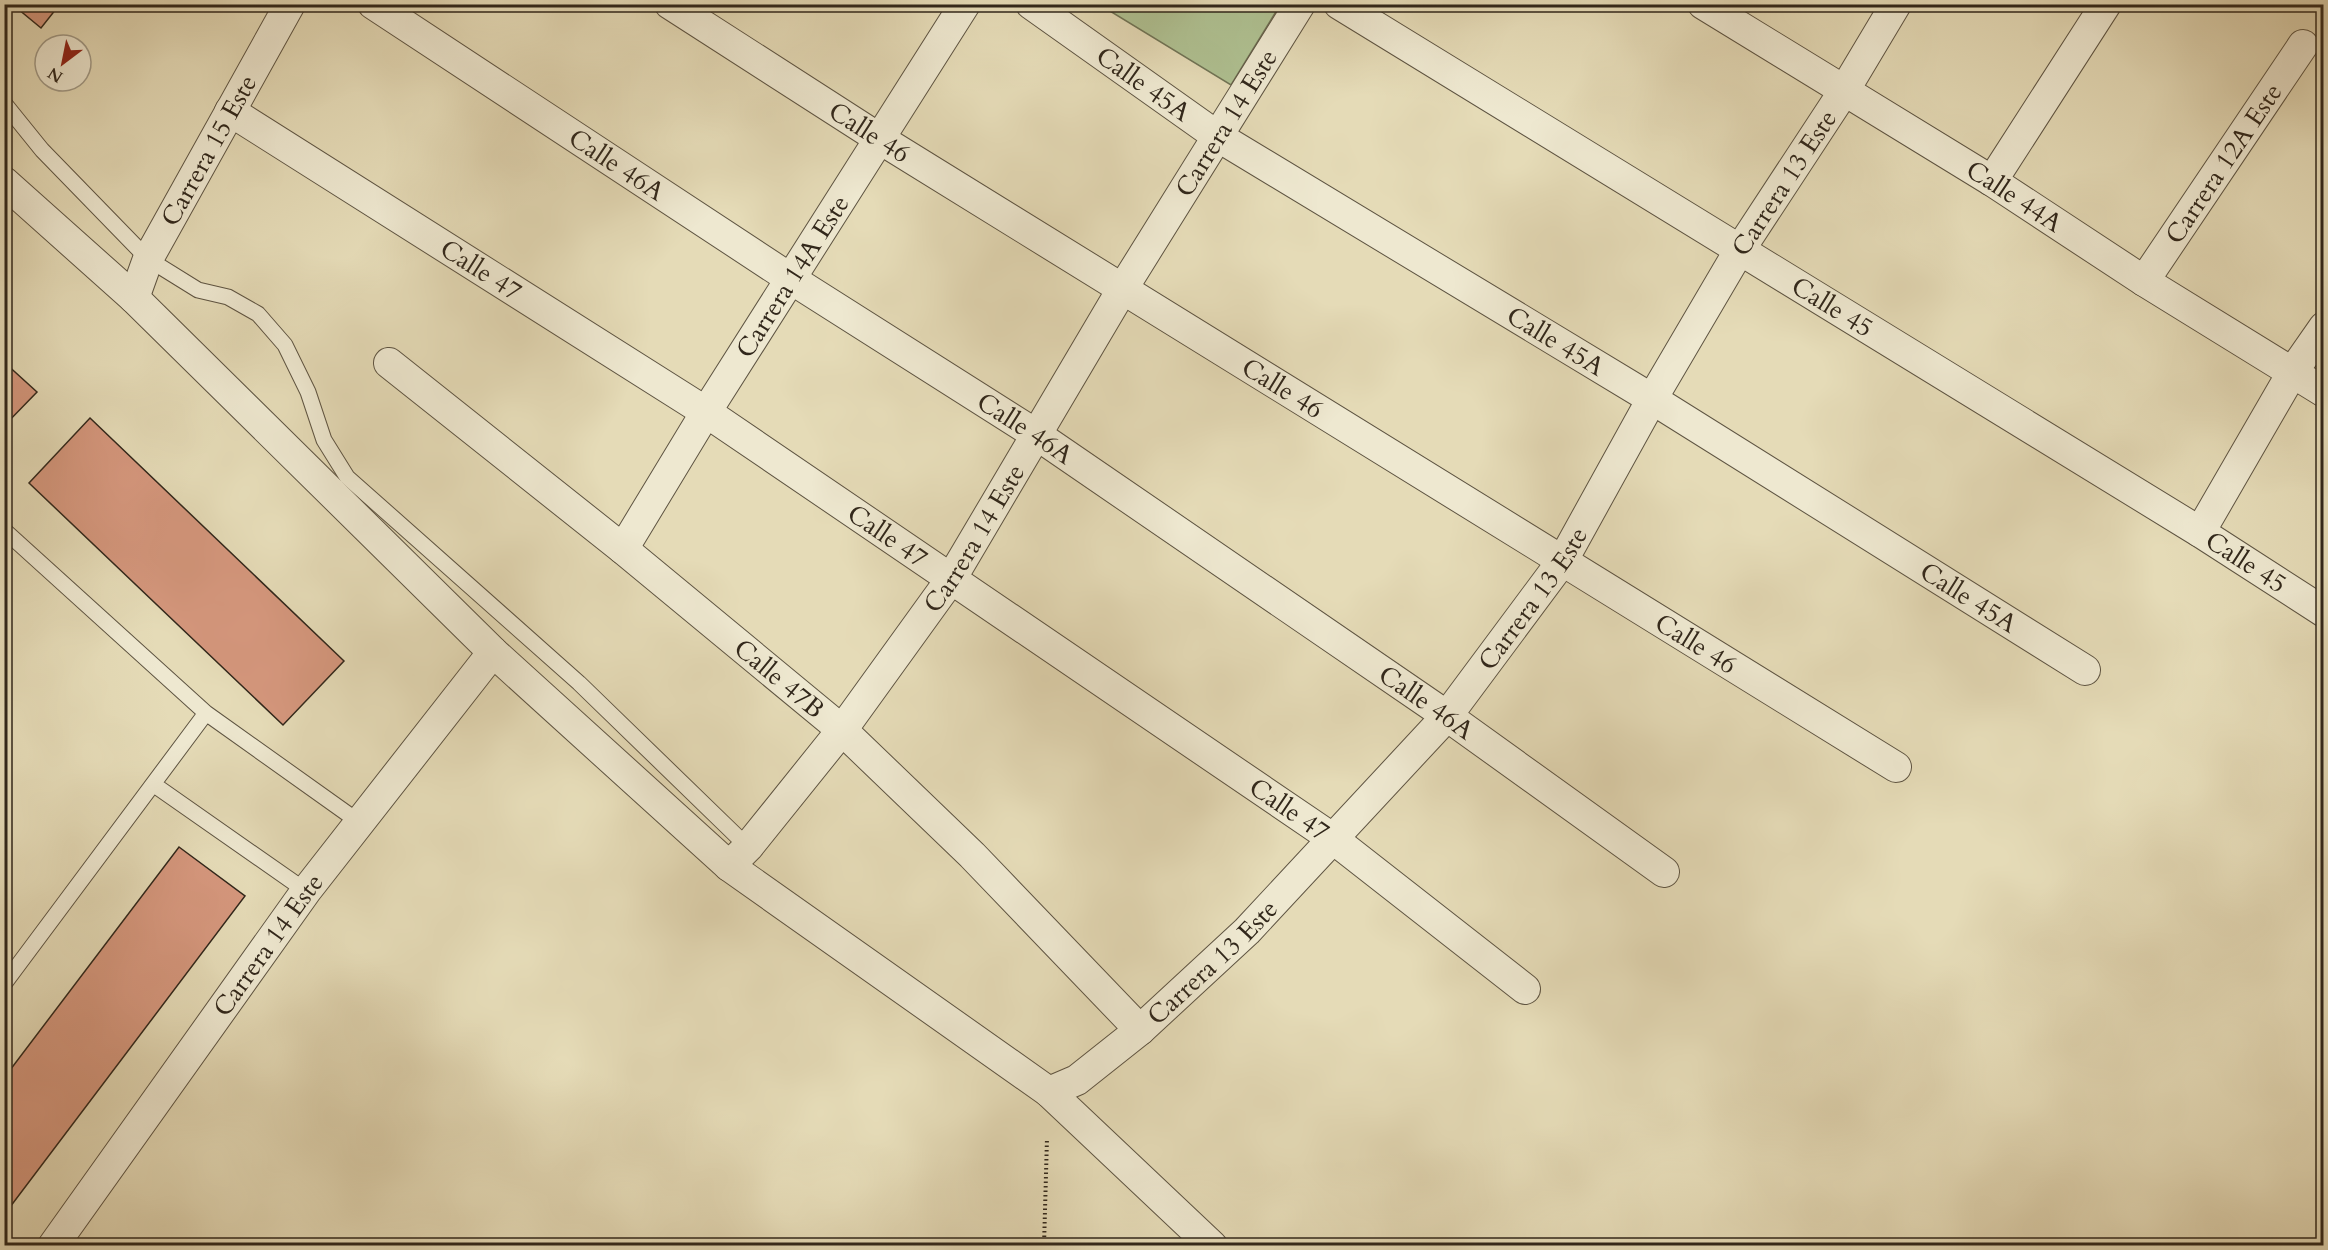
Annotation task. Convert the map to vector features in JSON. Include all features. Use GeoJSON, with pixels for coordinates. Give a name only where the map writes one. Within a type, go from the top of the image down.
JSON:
{"type":"FeatureCollection","features":[{"type":"Feature","properties":{"kind":"street","name":"Carrera 15 Este"},"geometry":{"type":"LineString","coordinates":[[134,298],[148,259],[290,4]]}},
{"type":"Feature","properties":{"kind":"street","name":"Calle 46A"},"geometry":{"type":"LineString","coordinates":[[373,4],[792,279],[1037,435],[1447,716],[1664,872]]}},
{"type":"Feature","properties":{"kind":"street","name":"Calle 46"},"geometry":{"type":"LineString","coordinates":[[670,4],[880,139],[1896,767]]}},
{"type":"Feature","properties":{"kind":"street","name":"Carrera 14A Este"},"geometry":{"type":"LineString","coordinates":[[623,549],[706,412],[964,4]]}},
{"type":"Feature","properties":{"kind":"street","name":"Calle 45A"},"geometry":{"type":"LineString","coordinates":[[1031,4],[1217,136],[1652,399],[2085,670]]}},
{"type":"Feature","properties":{"kind":"street","name":"Carrera 14 Este"},"geometry":{"type":"LineString","coordinates":[[739,856],[842,730],[951,579],[1123,288],[1300,4]]}},
{"type":"Feature","properties":{"kind":"street","name":"Calle 45"},"geometry":{"type":"LineString","coordinates":[[1339,4],[2200,532],[2324,612]]}},
{"type":"Feature","properties":{"kind":"street","name":"Calle 44A"},"geometry":{"type":"LineString","coordinates":[[1703,4],[1992,181],[2144,281],[2324,392]]}},
{"type":"Feature","properties":{"kind":"street","name":"Carrera 13 Este"},"geometry":{"type":"LineString","coordinates":[[1049,1092],[1077,1080],[1140,1030],[1247,931],[1447,716],[1563,560],[1652,399],[1739,251],[1844,91],[1896,4]]}},
{"type":"Feature","properties":{"kind":"street"},"geometry":{"type":"LineString","coordinates":[[1992,181],[2106,4]]}},
{"type":"Feature","properties":{"kind":"street","name":"Carrera 12A Este"},"geometry":{"type":"LineString","coordinates":[[2144,281],[2303,45]]}},
{"type":"Feature","properties":{"kind":"street","name":"Calle 47"},"geometry":{"type":"LineString","coordinates":[[230,111],[706,412],[1332,838],[1525,989]]}},
{"type":"Feature","properties":{"kind":"street"},"geometry":{"type":"LineString","coordinates":[[4,182],[134,298],[493,652],[739,856],[1049,1092],[1212,1245]]}},
{"type":"Feature","properties":{"kind":"street"},"geometry":{"type":"LineString","coordinates":[[2200,532],[2292,373],[2324,327]]}},
{"type":"Feature","properties":{"kind":"street","name":"Calle 47B"},"geometry":{"type":"LineString","coordinates":[[389,363],[623,549],[842,730],[972,855],[1140,1030]]}},
{"type":"Feature","properties":{"kind":"street","name":"Carrera 14 Este"},"geometry":{"type":"LineString","coordinates":[[53,1245],[306,891],[493,652]]}},
{"type":"Feature","properties":{"kind":"lane"},"geometry":{"type":"LineString","coordinates":[[4,103],[42,150],[148,259],[198,290],[228,297],[258,314],[285,345],[308,392],[324,440],[347,477],[579,683],[739,856]]}},
{"type":"Feature","properties":{"kind":"lane"},"geometry":{"type":"LineString","coordinates":[[4,530],[206,713],[359,822]]}},
{"type":"Feature","properties":{"kind":"lane"},"geometry":{"type":"LineString","coordinates":[[4,984],[206,713]]}},
{"type":"Feature","properties":{"kind":"lane"},"geometry":{"type":"LineString","coordinates":[[153,784],[306,891]]}},
{"type":"Feature","properties":{"kind":"path"},"geometry":{"type":"LineString","coordinates":[[1044,1245],[1049,1092]]}},
{"type":"Feature","properties":{"kind":"green space"},"geometry":{"type":"Polygon","coordinates":[[[1100,5],[1280,5],[1231,85],[1100,5]]]}},
{"type":"Feature","properties":{"kind":"building"},"geometry":{"type":"Polygon","coordinates":[[[12,4],[60,4],[41,28],[12,4]]]}},
{"type":"Feature","properties":{"kind":"building"},"geometry":{"type":"Polygon","coordinates":[[[4,362],[37,392],[4,426],[4,362]]]}},
{"type":"Feature","properties":{"kind":"building"},"geometry":{"type":"Polygon","coordinates":[[[90,418],[344,661],[283,725],[29,483],[90,418]]]}},
{"type":"Feature","properties":{"kind":"building"},"geometry":{"type":"Polygon","coordinates":[[[179,847],[245,896],[4,1215],[4,1078],[179,847]]]}}]}
